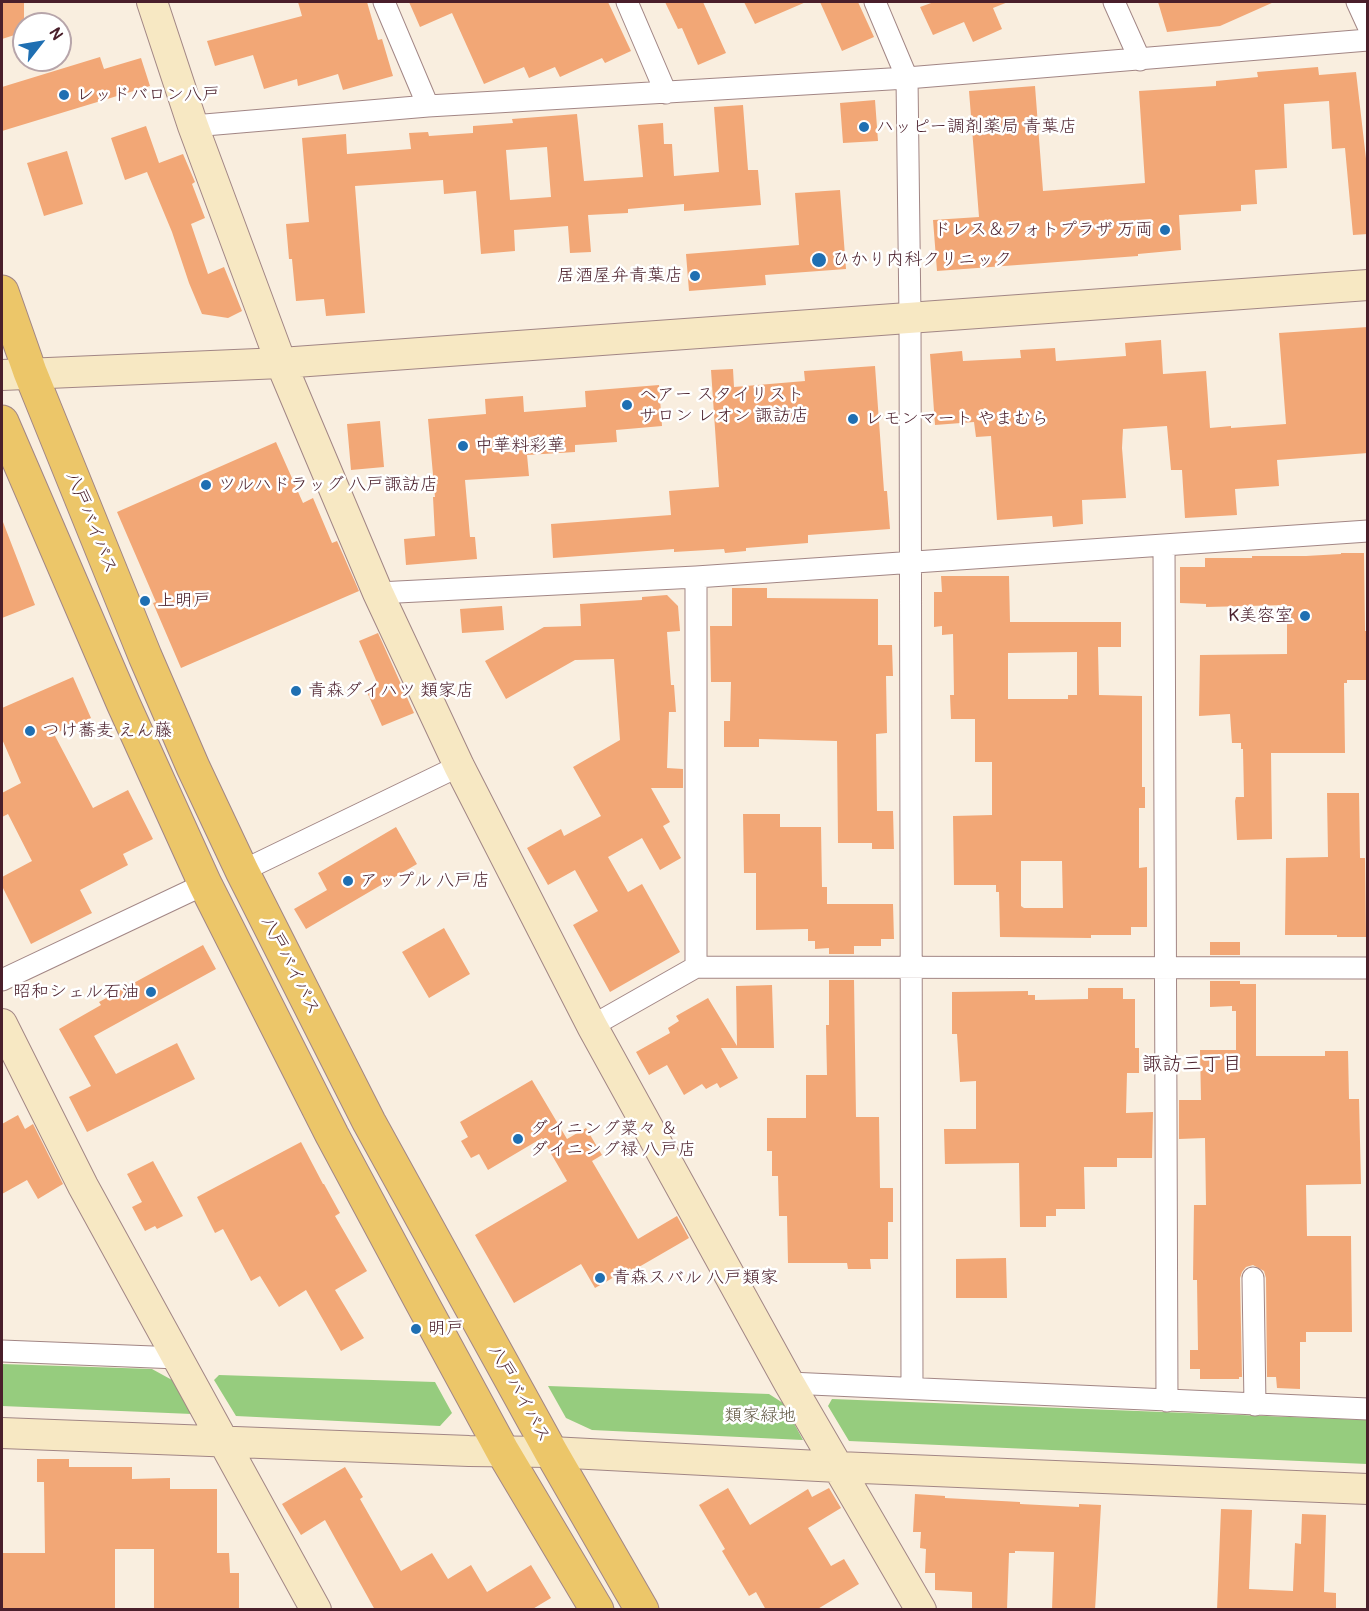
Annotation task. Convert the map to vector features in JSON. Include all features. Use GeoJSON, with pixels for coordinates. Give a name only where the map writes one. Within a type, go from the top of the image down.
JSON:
{"type":"FeatureCollection","features":[{"type":"Feature","properties":{"kind":"highway","name":"八戸バイパス"},"geometry":{"type":"LineString","coordinates":[[2,292],[16,374],[242,871],[369,1122],[551,1452],[642,1610]]}},
{"type":"Feature","properties":{"kind":"highway"},"geometry":{"type":"LineString","coordinates":[[2,422],[118,692],[205,884],[332,1135],[503,1452],[597,1610]]}},
{"type":"Feature","properties":{"kind":"street"},"geometry":{"type":"LineString","coordinates":[[152,2],[192,126],[281,363],[378,593],[459,766],[592,1026],[789,1383],[921,1610]]}},
{"type":"Feature","properties":{"kind":"street"},"geometry":{"type":"LineString","coordinates":[[384,2],[428,106]]}},
{"type":"Feature","properties":{"kind":"street"},"geometry":{"type":"LineString","coordinates":[[627,2],[666,93]]}},
{"type":"Feature","properties":{"kind":"street"},"geometry":{"type":"LineString","coordinates":[[875,2],[907,78],[910,318],[912,1387]]}},
{"type":"Feature","properties":{"kind":"street"},"geometry":{"type":"LineString","coordinates":[[1114,2],[1140,60]]}},
{"type":"Feature","properties":{"kind":"street"},"geometry":{"type":"LineString","coordinates":[[1357,2],[1368,26]]}},
{"type":"Feature","properties":{"kind":"street"},"geometry":{"type":"LineString","coordinates":[[192,126],[428,106],[907,78],[1368,40]]}},
{"type":"Feature","properties":{"kind":"street"},"geometry":{"type":"LineString","coordinates":[[16,374],[281,363],[1368,285]]}},
{"type":"Feature","properties":{"kind":"street"},"geometry":{"type":"LineString","coordinates":[[378,593],[696,577],[1368,531]]}},
{"type":"Feature","properties":{"kind":"street"},"geometry":{"type":"LineString","coordinates":[[1164,545],[1167,1401]]}},
{"type":"Feature","properties":{"kind":"street"},"geometry":{"type":"LineString","coordinates":[[696,577],[696,967]]}},
{"type":"Feature","properties":{"kind":"street"},"geometry":{"type":"LineString","coordinates":[[242,871],[459,766]]}},
{"type":"Feature","properties":{"kind":"street"},"geometry":{"type":"LineString","coordinates":[[2,980],[205,884]]}},
{"type":"Feature","properties":{"kind":"street"},"geometry":{"type":"LineString","coordinates":[[592,1026],[696,967],[1368,968]]}},
{"type":"Feature","properties":{"kind":"street"},"geometry":{"type":"LineString","coordinates":[[2,1024],[83,1186],[316,1610]]}},
{"type":"Feature","properties":{"kind":"street"},"geometry":{"type":"LineString","coordinates":[[1253,1278],[1256,1405]]}},
{"type":"Feature","properties":{"kind":"street"},"geometry":{"type":"LineString","coordinates":[[2,1351],[178,1358]]}},
{"type":"Feature","properties":{"kind":"street"},"geometry":{"type":"LineString","coordinates":[[789,1383],[1368,1409]]}},
{"type":"Feature","properties":{"kind":"street"},"geometry":{"type":"LineString","coordinates":[[2,1433],[551,1452],[838,1467],[1368,1489]]}},
{"type":"Feature","properties":{"kind":"green space"},"geometry":{"type":"Polygon","coordinates":[[[2,1364],[152,1369],[172,1380],[192,1414],[2,1406],[2,1364]]]}},
{"type":"Feature","properties":{"kind":"green space"},"geometry":{"type":"Polygon","coordinates":[[[219,1375],[435,1382],[452,1413],[440,1426],[236,1416],[214,1380],[219,1375]]]}},
{"type":"Feature","properties":{"kind":"green space","name":"類家緑地"},"geometry":{"type":"Polygon","coordinates":[[[548,1386],[769,1394],[783,1403],[803,1440],[592,1430],[566,1418],[548,1386]]]}},
{"type":"Feature","properties":{"kind":"green space","name":"類家緑地"},"geometry":{"type":"Polygon","coordinates":[[[832,1399],[1367,1420],[1367,1464],[849,1441],[828,1406],[832,1399]]]}},
{"type":"Feature","properties":{"kind":"building"},"geometry":{"type":"Polygon","coordinates":[[[2,2],[24,2],[24,12],[12,12],[12,36],[2,39],[2,2]]]}},
{"type":"Feature","properties":{"kind":"building"},"geometry":{"type":"Polygon","coordinates":[[[298,2],[367,2],[378,40],[382,39],[393,76],[343,90],[338,74],[298,86],[297,79],[264,89],[253,55],[215,66],[207,41],[302,16],[298,2]]]}},
{"type":"Feature","properties":{"kind":"building"},"geometry":{"type":"Polygon","coordinates":[[[409,2],[608,2],[631,51],[605,63],[602,58],[560,77],[555,67],[529,78],[524,67],[484,84],[452,13],[420,27],[409,2]]]}},
{"type":"Feature","properties":{"kind":"building"},"geometry":{"type":"Polygon","coordinates":[[[665,2],[703,2],[726,53],[698,65],[682,28],[678,29],[665,2]]]}},
{"type":"Feature","properties":{"kind":"building"},"geometry":{"type":"Polygon","coordinates":[[[744,2],[806,2],[755,24],[744,2]]]}},
{"type":"Feature","properties":{"kind":"building"},"geometry":{"type":"Polygon","coordinates":[[[820,2],[858,2],[874,37],[842,51],[820,2]]]}},
{"type":"Feature","properties":{"kind":"building"},"geometry":{"type":"Polygon","coordinates":[[[934,2],[1008,2],[993,8],[1002,29],[973,42],[964,22],[933,35],[920,7],[934,2]]]}},
{"type":"Feature","properties":{"kind":"building"},"geometry":{"type":"Polygon","coordinates":[[[1158,2],[1274,2],[1220,26],[1167,32],[1158,2]]]}},
{"type":"Feature","properties":{"kind":"building"},"geometry":{"type":"Polygon","coordinates":[[[100,57],[104,69],[141,58],[150,86],[2,131],[2,87],[51,72],[72,72],[72,66],[100,57]]]}},
{"type":"Feature","properties":{"kind":"building"},"geometry":{"type":"Polygon","coordinates":[[[1318,67],[1319,75],[1356,72],[1368,176],[1368,234],[1353,235],[1345,148],[1332,149],[1329,101],[1284,104],[1287,168],[1255,170],[1257,204],[1241,205],[1241,211],[1179,215],[1181,250],[1138,254],[1138,256],[937,271],[933,220],[979,217],[969,91],[1035,86],[1043,191],[1145,183],[1139,91],[1216,86],[1216,81],[1258,77],[1257,72],[1318,67]]]}},
{"type":"Feature","properties":{"kind":"building"},"geometry":{"type":"Polygon","coordinates":[[[875,100],[878,141],[843,143],[840,103],[875,100]]]}},
{"type":"Feature","properties":{"kind":"building"},"geometry":{"type":"Polygon","coordinates":[[[743,105],[748,170],[758,170],[761,205],[684,211],[684,204],[628,209],[628,213],[588,215],[591,252],[570,253],[568,226],[514,230],[515,251],[481,254],[476,191],[444,194],[443,180],[355,186],[365,313],[326,316],[324,299],[296,301],[286,224],[309,222],[302,138],[346,134],[347,154],[411,149],[409,133],[428,132],[429,136],[473,133],[473,126],[513,123],[512,119],[577,114],[584,181],[643,177],[638,125],[663,123],[664,144],[672,144],[674,176],[719,172],[714,107],[743,105]],[[547,147],[506,150],[510,200],[551,197],[547,147]]]}},
{"type":"Feature","properties":{"kind":"building"},"geometry":{"type":"Polygon","coordinates":[[[146,126],[159,163],[183,154],[195,182],[192,184],[205,218],[191,224],[208,274],[224,267],[242,311],[228,318],[202,314],[147,172],[125,180],[111,138],[146,126]]]}},
{"type":"Feature","properties":{"kind":"building"},"geometry":{"type":"Polygon","coordinates":[[[67,151],[83,204],[44,216],[27,163],[67,151]]]}},
{"type":"Feature","properties":{"kind":"building"},"geometry":{"type":"Polygon","coordinates":[[[840,190],[846,269],[765,275],[766,285],[689,291],[686,254],[799,245],[795,193],[840,190]]]}},
{"type":"Feature","properties":{"kind":"building"},"geometry":{"type":"Polygon","coordinates":[[[1368,327],[1368,453],[1277,460],[1279,486],[1235,489],[1237,515],[1185,518],[1182,470],[1171,470],[1167,426],[1123,429],[1122,448],[1126,498],[1082,500],[1083,524],[1053,527],[1052,516],[997,520],[991,436],[976,437],[974,422],[935,425],[930,354],[962,351],[963,361],[1021,358],[1020,350],[1055,348],[1056,361],[1126,356],[1125,343],[1161,340],[1163,374],[1206,371],[1210,428],[1286,424],[1279,333],[1368,327]]]}},
{"type":"Feature","properties":{"kind":"building"},"geometry":{"type":"Polygon","coordinates":[[[875,366],[884,491],[887,491],[890,529],[808,535],[808,543],[746,548],[746,551],[725,553],[724,549],[674,552],[674,549],[553,558],[551,524],[671,515],[669,491],[719,487],[711,370],[733,369],[734,387],[805,381],[804,371],[875,366]]]}},
{"type":"Feature","properties":{"kind":"building"},"geometry":{"type":"Polygon","coordinates":[[[659,385],[662,426],[616,430],[617,442],[575,445],[575,452],[527,455],[529,476],[465,480],[470,537],[475,537],[477,559],[406,565],[404,539],[435,536],[433,497],[435,497],[428,419],[486,414],[485,399],[523,396],[524,412],[586,407],[585,391],[659,385]]]}},
{"type":"Feature","properties":{"kind":"building"},"geometry":{"type":"Polygon","coordinates":[[[380,421],[384,467],[351,470],[347,424],[380,421]]]}},
{"type":"Feature","properties":{"kind":"building"},"geometry":{"type":"Polygon","coordinates":[[[276,442],[303,503],[313,498],[332,543],[337,541],[359,591],[181,668],[153,603],[156,602],[117,512],[276,442]]]}},
{"type":"Feature","properties":{"kind":"building"},"geometry":{"type":"Polygon","coordinates":[[[2,523],[35,605],[2,618],[2,523]]]}},
{"type":"Feature","properties":{"kind":"building"},"geometry":{"type":"Polygon","coordinates":[[[1364,553],[1368,680],[1347,680],[1347,683],[1344,683],[1345,753],[1271,753],[1272,839],[1237,840],[1235,801],[1236,797],[1244,797],[1243,749],[1241,749],[1241,743],[1232,743],[1230,714],[1199,716],[1200,655],[1287,654],[1287,605],[1206,607],[1206,604],[1180,603],[1180,567],[1205,567],[1205,558],[1364,553]]]}},
{"type":"Feature","properties":{"kind":"building"},"geometry":{"type":"Polygon","coordinates":[[[941,576],[1009,576],[1010,622],[1121,622],[1121,647],[1098,647],[1099,695],[1142,696],[1142,787],[1145,787],[1145,808],[1139,808],[1139,868],[1147,867],[1147,927],[1131,927],[1131,935],[1091,935],[1091,938],[1000,937],[999,892],[996,892],[996,885],[954,885],[953,816],[992,815],[992,762],[975,762],[975,719],[951,719],[950,695],[954,695],[953,634],[942,635],[942,626],[934,627],[934,592],[942,592],[941,576]],[[1077,652],[1008,653],[1008,699],[1068,699],[1068,695],[1077,695],[1077,652]],[[1021,861],[1021,906],[1024,908],[1063,908],[1062,861],[1021,861]]]}},
{"type":"Feature","properties":{"kind":"building"},"geometry":{"type":"Polygon","coordinates":[[[732,588],[767,588],[767,598],[878,599],[878,645],[892,645],[893,676],[886,676],[887,733],[876,734],[877,811],[893,811],[894,849],[872,849],[872,843],[838,843],[837,741],[759,739],[759,747],[724,747],[724,721],[730,721],[731,682],[711,682],[710,626],[732,626],[732,588]]]}},
{"type":"Feature","properties":{"kind":"building"},"geometry":{"type":"Polygon","coordinates":[[[667,595],[678,606],[680,631],[667,632],[671,685],[674,685],[676,712],[669,712],[667,768],[683,769],[683,788],[651,788],[670,822],[663,826],[681,858],[660,870],[642,838],[608,857],[628,892],[642,884],[680,952],[610,992],[573,925],[598,911],[575,870],[548,885],[527,848],[561,829],[564,836],[601,816],[573,767],[620,740],[614,659],[575,660],[506,699],[485,661],[544,627],[581,626],[580,604],[642,600],[642,597],[667,595]]]}},
{"type":"Feature","properties":{"kind":"building"},"geometry":{"type":"Polygon","coordinates":[[[502,606],[504,630],[462,633],[460,609],[502,606]]]}},
{"type":"Feature","properties":{"kind":"building"},"geometry":{"type":"Polygon","coordinates":[[[378,633],[414,713],[382,726],[367,692],[379,687],[359,641],[378,633]]]}},
{"type":"Feature","properties":{"kind":"building"},"geometry":{"type":"Polygon","coordinates":[[[73,677],[91,718],[54,734],[93,808],[128,790],[153,839],[123,854],[128,865],[80,890],[92,913],[31,944],[2,886],[2,877],[32,861],[8,814],[2,817],[2,793],[21,783],[2,739],[2,708],[73,677]]]}},
{"type":"Feature","properties":{"kind":"building"},"geometry":{"type":"Polygon","coordinates":[[[1327,793],[1359,793],[1360,858],[1365,858],[1366,937],[1285,935],[1286,858],[1328,857],[1327,793]]]}},
{"type":"Feature","properties":{"kind":"building"},"geometry":{"type":"Polygon","coordinates":[[[743,814],[780,814],[780,827],[821,827],[822,887],[827,887],[827,904],[893,904],[894,939],[881,939],[881,946],[854,946],[854,954],[829,954],[829,948],[815,949],[815,941],[808,941],[808,929],[756,930],[756,873],[744,873],[743,814]]]}},
{"type":"Feature","properties":{"kind":"building"},"geometry":{"type":"Polygon","coordinates":[[[396,827],[417,864],[306,929],[294,909],[327,890],[318,873],[396,827]]]}},
{"type":"Feature","properties":{"kind":"building"},"geometry":{"type":"Polygon","coordinates":[[[444,928],[470,974],[429,998],[402,952],[444,928]]]}},
{"type":"Feature","properties":{"kind":"building"},"geometry":{"type":"Polygon","coordinates":[[[1210,942],[1240,942],[1240,955],[1210,955],[1210,942]]]}},
{"type":"Feature","properties":{"kind":"building"},"geometry":{"type":"Polygon","coordinates":[[[203,945],[216,969],[94,1036],[116,1074],[177,1043],[195,1079],[87,1132],[69,1097],[91,1086],[59,1029],[101,1005],[99,1002],[203,945]]]}},
{"type":"Feature","properties":{"kind":"building"},"geometry":{"type":"Polygon","coordinates":[[[829,980],[854,980],[856,1117],[879,1117],[880,1188],[893,1188],[893,1222],[888,1222],[888,1259],[870,1259],[871,1269],[848,1269],[847,1263],[788,1263],[787,1216],[779,1216],[778,1176],[772,1176],[772,1151],[767,1151],[767,1118],[806,1118],[806,1075],[827,1075],[826,1025],[829,1025],[829,980]]]}},
{"type":"Feature","properties":{"kind":"building"},"geometry":{"type":"Polygon","coordinates":[[[1210,981],[1240,981],[1240,984],[1256,984],[1256,1056],[1325,1056],[1325,1051],[1348,1051],[1349,1099],[1359,1099],[1361,1184],[1306,1185],[1307,1236],[1351,1236],[1352,1332],[1306,1332],[1306,1342],[1300,1342],[1300,1389],[1277,1388],[1276,1377],[1267,1377],[1266,1278],[1264,1271],[1253,1265],[1246,1267],[1240,1278],[1242,1377],[1239,1379],[1200,1379],[1200,1369],[1190,1369],[1190,1350],[1198,1350],[1197,1280],[1193,1280],[1194,1205],[1206,1205],[1205,1138],[1179,1139],[1179,1100],[1201,1100],[1200,1050],[1236,1050],[1236,1011],[1232,1011],[1232,1006],[1210,1007],[1210,981]]]}},
{"type":"Feature","properties":{"kind":"building"},"geometry":{"type":"Polygon","coordinates":[[[772,985],[774,1048],[721,1048],[738,1078],[720,1088],[717,1083],[706,1089],[702,1084],[684,1095],[667,1065],[649,1075],[636,1052],[670,1033],[668,1028],[679,1021],[676,1016],[708,998],[737,1046],[736,986],[772,985]]]}},
{"type":"Feature","properties":{"kind":"building"},"geometry":{"type":"Polygon","coordinates":[[[1088,988],[1123,988],[1123,999],[1135,999],[1135,1048],[1139,1048],[1139,1073],[1127,1073],[1126,1113],[1153,1112],[1152,1158],[1117,1158],[1117,1167],[1084,1167],[1085,1209],[1056,1209],[1056,1216],[1046,1216],[1046,1227],[1020,1227],[1019,1163],[945,1164],[944,1129],[976,1129],[976,1081],[960,1082],[957,1034],[952,1034],[952,992],[1028,991],[1028,995],[1035,995],[1035,1000],[1088,999],[1088,988]]]}},
{"type":"Feature","properties":{"kind":"building"},"geometry":{"type":"Polygon","coordinates":[[[532,1080],[567,1139],[586,1128],[602,1155],[592,1161],[638,1239],[677,1216],[689,1238],[632,1271],[630,1268],[595,1288],[581,1264],[514,1303],[475,1235],[567,1181],[542,1138],[488,1170],[479,1154],[471,1158],[461,1141],[468,1137],[460,1122],[532,1080]]]}},
{"type":"Feature","properties":{"kind":"building"},"geometry":{"type":"Polygon","coordinates":[[[18,1115],[25,1129],[33,1124],[63,1184],[38,1199],[27,1180],[2,1194],[2,1124],[18,1115]]]}},
{"type":"Feature","properties":{"kind":"building"},"geometry":{"type":"Polygon","coordinates":[[[301,1142],[340,1213],[335,1216],[367,1271],[335,1290],[364,1338],[341,1351],[306,1290],[279,1307],[260,1276],[251,1281],[223,1229],[215,1233],[197,1197],[301,1142]]]}},
{"type":"Feature","properties":{"kind":"building"},"geometry":{"type":"Polygon","coordinates":[[[153,1161],[183,1216],[157,1229],[155,1226],[145,1231],[132,1207],[142,1202],[127,1174],[153,1161]]]}},
{"type":"Feature","properties":{"kind":"building"},"geometry":{"type":"Polygon","coordinates":[[[1006,1258],[1007,1298],[956,1298],[956,1259],[1006,1258]]]}},
{"type":"Feature","properties":{"kind":"building"},"geometry":{"type":"Polygon","coordinates":[[[37,1459],[69,1459],[69,1467],[132,1467],[132,1479],[170,1478],[170,1489],[217,1489],[217,1553],[229,1553],[230,1573],[239,1573],[239,1610],[154,1610],[154,1549],[115,1549],[115,1610],[2,1610],[2,1553],[45,1553],[44,1482],[37,1482],[37,1459]]]}},
{"type":"Feature","properties":{"kind":"building"},"geometry":{"type":"Polygon","coordinates":[[[345,1467],[363,1497],[360,1499],[401,1571],[432,1553],[448,1579],[471,1565],[487,1592],[531,1565],[551,1598],[531,1610],[375,1610],[325,1520],[301,1535],[282,1504],[345,1467]]]}},
{"type":"Feature","properties":{"kind":"building"},"geometry":{"type":"Polygon","coordinates":[[[728,1488],[750,1525],[808,1489],[812,1497],[829,1488],[841,1508],[808,1528],[831,1566],[844,1559],[859,1584],[816,1610],[766,1610],[756,1592],[749,1596],[722,1551],[725,1549],[699,1505],[728,1488]]]}},
{"type":"Feature","properties":{"kind":"building"},"geometry":{"type":"Polygon","coordinates":[[[915,1494],[1020,1502],[1020,1504],[1079,1507],[1079,1504],[1101,1505],[1095,1610],[1052,1610],[1054,1552],[1015,1551],[1015,1553],[1009,1553],[1007,1609],[972,1608],[972,1592],[935,1590],[935,1573],[925,1573],[926,1549],[920,1548],[921,1532],[913,1532],[915,1494]]]}},
{"type":"Feature","properties":{"kind":"building"},"geometry":{"type":"Polygon","coordinates":[[[1221,1509],[1252,1510],[1249,1589],[1293,1591],[1295,1543],[1301,1544],[1302,1514],[1326,1515],[1324,1592],[1336,1593],[1336,1610],[1217,1610],[1221,1509]]]}},
{"type":"Feature","properties":{"kind":"place","name":"レッドバロン八戸"},"geometry":{"type":"Point","coordinates":[64,95]}},
{"type":"Feature","properties":{"kind":"place","name":"ハッピー調剤薬局 青葉店"},"geometry":{"type":"Point","coordinates":[864,127]}},
{"type":"Feature","properties":{"kind":"place","name":"ドレス＆フォトプラザ 万両"},"geometry":{"type":"Point","coordinates":[1165,230]}},
{"type":"Feature","properties":{"kind":"place","name":"ひかり内科クリニック"},"geometry":{"type":"Point","coordinates":[819,260]}},
{"type":"Feature","properties":{"kind":"place","name":"居酒屋弁青葉店"},"geometry":{"type":"Point","coordinates":[695,276]}},
{"type":"Feature","properties":{"kind":"place","name":"ヘアー スタイリスト サロン レオン 諏訪店"},"geometry":{"type":"Point","coordinates":[627,405]}},
{"type":"Feature","properties":{"kind":"place","name":"レモンマート やまむら"},"geometry":{"type":"Point","coordinates":[853,419]}},
{"type":"Feature","properties":{"kind":"place","name":"中華料彩華"},"geometry":{"type":"Point","coordinates":[463,446]}},
{"type":"Feature","properties":{"kind":"place","name":"ツルハドラッグ 八戸諏訪店"},"geometry":{"type":"Point","coordinates":[206,485]}},
{"type":"Feature","properties":{"kind":"place","name":"上明戸"},"geometry":{"type":"Point","coordinates":[145,601]}},
{"type":"Feature","properties":{"kind":"place","name":"K美容室"},"geometry":{"type":"Point","coordinates":[1305,616]}},
{"type":"Feature","properties":{"kind":"place","name":"青森ダイハツ 類家店"},"geometry":{"type":"Point","coordinates":[296,691]}},
{"type":"Feature","properties":{"kind":"place","name":"つけ蕎麦 えん藤"},"geometry":{"type":"Point","coordinates":[30,731]}},
{"type":"Feature","properties":{"kind":"place","name":"アップル 八戸店"},"geometry":{"type":"Point","coordinates":[348,881]}},
{"type":"Feature","properties":{"kind":"place","name":"昭和シェル石油"},"geometry":{"type":"Point","coordinates":[151,992]}},
{"type":"Feature","properties":{"kind":"place","name":"ダイニング菜々 ＆ ダイニング禄 八戸店"},"geometry":{"type":"Point","coordinates":[518,1139]}},
{"type":"Feature","properties":{"kind":"place","name":"青森スバル 八戸類家"},"geometry":{"type":"Point","coordinates":[600,1278]}},
{"type":"Feature","properties":{"kind":"place","name":"明戸"},"geometry":{"type":"Point","coordinates":[416,1329]}},
{"type":"Feature","properties":{"kind":"district","name":"諏訪三丁目"},"geometry":{"type":"Point","coordinates":[1192,1065]}}]}
